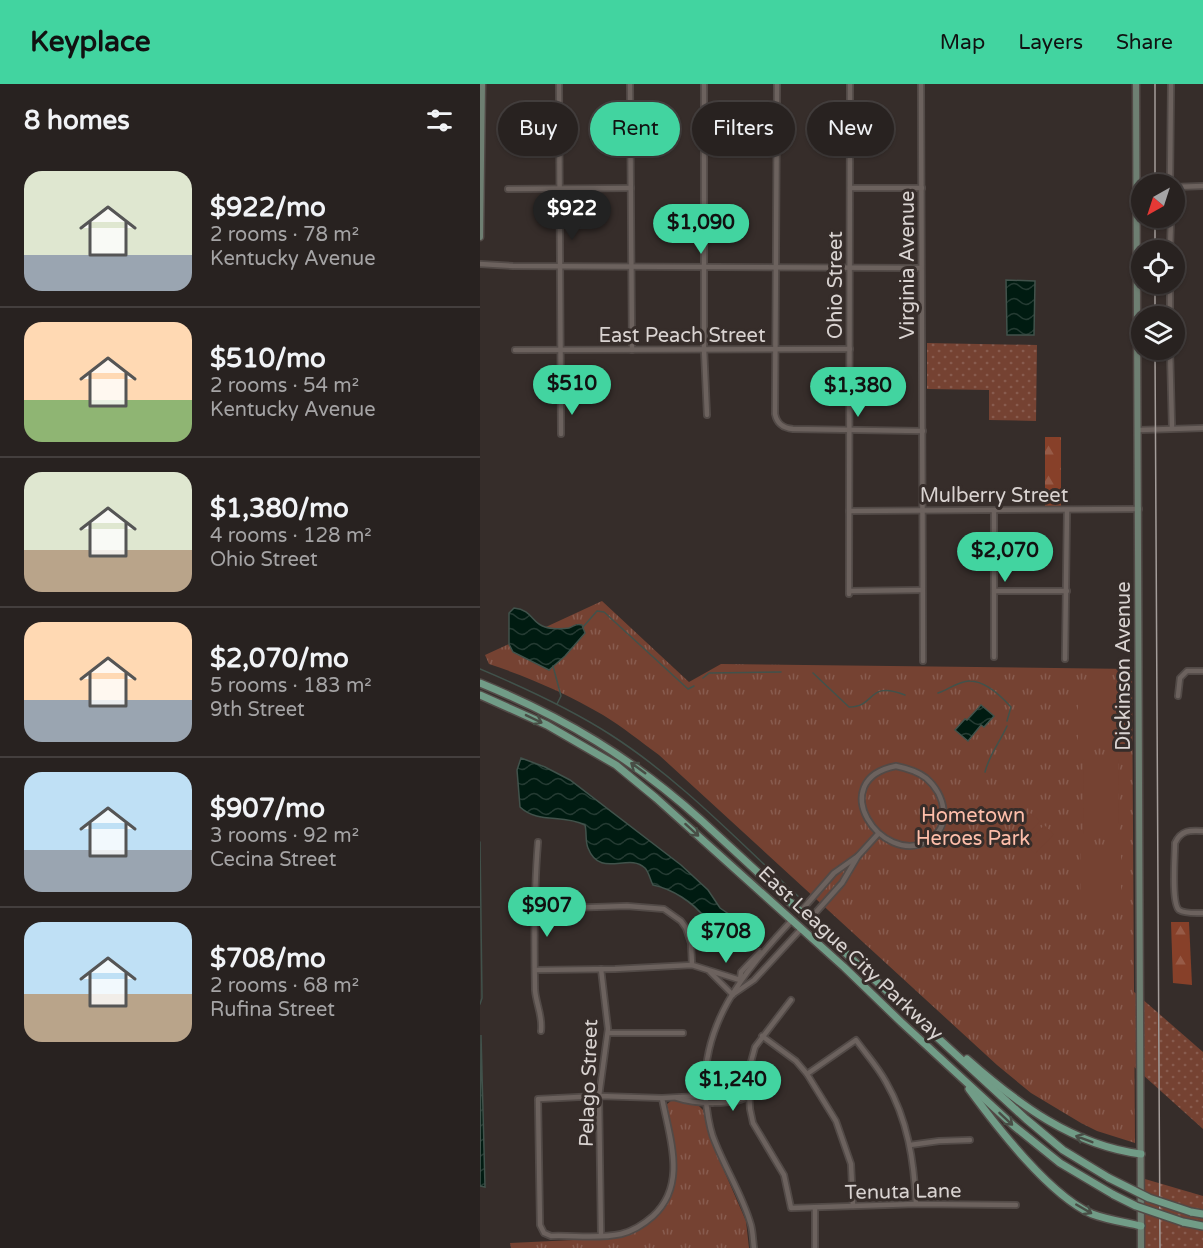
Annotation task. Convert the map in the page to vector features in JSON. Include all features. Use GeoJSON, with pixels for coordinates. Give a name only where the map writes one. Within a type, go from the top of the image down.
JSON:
{"type":"FeatureCollection","features":[{"type":"Feature","properties":{"kind":"main road","name":"East League City Parkway"},"geometry":{"type":"LineString","coordinates":[[480,683],[552,715],[621,756],[684,805],[1026,1119],[1063,1150],[1109,1178],[1149,1198],[1203,1214]]}},
{"type":"Feature","properties":{"kind":"main road","name":"East League City Parkway"},"geometry":{"type":"LineString","coordinates":[[480,695],[547,725],[616,765],[792,920],[1014,1126],[1060,1163],[1114,1195],[1144,1209],[1203,1226]]}},
{"type":"Feature","properties":{"kind":"main road"},"geometry":{"type":"LineString","coordinates":[[792,920],[800,912]]}},
{"type":"Feature","properties":{"kind":"main road"},"geometry":{"type":"LineString","coordinates":[[801,929],[809,920]]}},
{"type":"Feature","properties":{"kind":"main road"},"geometry":{"type":"LineString","coordinates":[[903,1007],[931,1027],[1005,1091],[1049,1122],[1094,1143],[1141,1154]]}},
{"type":"Feature","properties":{"kind":"main road"},"geometry":{"type":"LineString","coordinates":[[958,1075],[996,1123],[1062,1196],[1091,1213],[1118,1222],[1141,1226]]}},
{"type":"Feature","properties":{"kind":"street"},"geometry":{"type":"LineString","coordinates":[[480,237],[482,84]]}},
{"type":"Feature","properties":{"kind":"street"},"geometry":{"type":"LineString","coordinates":[[558,84],[561,434]]}},
{"type":"Feature","properties":{"kind":"street"},"geometry":{"type":"LineString","coordinates":[[630,84],[633,350]]}},
{"type":"Feature","properties":{"kind":"street"},"geometry":{"type":"LineString","coordinates":[[704,84],[704,349],[707,415]]}},
{"type":"Feature","properties":{"kind":"street"},"geometry":{"type":"LineString","coordinates":[[777,84],[776,417],[782,426],[793,429],[922,431]]}},
{"type":"Feature","properties":{"kind":"street","name":"Ohio Street"},"geometry":{"type":"LineString","coordinates":[[850,84],[849,593],[922,590]]}},
{"type":"Feature","properties":{"kind":"street","name":"Virginia Avenue"},"geometry":{"type":"LineString","coordinates":[[921,84],[923,662]]}},
{"type":"Feature","properties":{"kind":"street","name":"Dickinson Avenue"},"geometry":{"type":"LineString","coordinates":[[1136,84],[1142,1248]]}},
{"type":"Feature","properties":{"kind":"street"},"geometry":{"type":"LineString","coordinates":[[1170,174],[1171,84]]}},
{"type":"Feature","properties":{"kind":"street"},"geometry":{"type":"LineString","coordinates":[[1185,187],[1203,186]]}},
{"type":"Feature","properties":{"kind":"street"},"geometry":{"type":"LineString","coordinates":[[508,189],[631,188]]}},
{"type":"Feature","properties":{"kind":"street"},"geometry":{"type":"LineString","coordinates":[[850,188],[922,188]]}},
{"type":"Feature","properties":{"kind":"street"},"geometry":{"type":"LineString","coordinates":[[480,264],[921,268]]}},
{"type":"Feature","properties":{"kind":"street","name":"East Peach Street"},"geometry":{"type":"LineString","coordinates":[[515,350],[850,349]]}},
{"type":"Feature","properties":{"kind":"street"},"geometry":{"type":"LineString","coordinates":[[1170,360],[1172,428]]}},
{"type":"Feature","properties":{"kind":"street"},"geometry":{"type":"LineString","coordinates":[[1139,430],[1203,428]]}},
{"type":"Feature","properties":{"kind":"street","name":"Mulberry Street"},"geometry":{"type":"LineString","coordinates":[[849,511],[1139,509]]}},
{"type":"Feature","properties":{"kind":"street"},"geometry":{"type":"LineString","coordinates":[[994,510],[994,657]]}},
{"type":"Feature","properties":{"kind":"street"},"geometry":{"type":"LineString","coordinates":[[1065,659],[1067,510]]}},
{"type":"Feature","properties":{"kind":"street"},"geometry":{"type":"LineString","coordinates":[[993,591],[1066,591]]}},
{"type":"Feature","properties":{"kind":"street"},"geometry":{"type":"LineString","coordinates":[[1178,696],[1180,678],[1187,671],[1203,671]]}},
{"type":"Feature","properties":{"kind":"street"},"geometry":{"type":"LineString","coordinates":[[896,766],[917,773],[929,782],[941,797],[945,813],[941,826],[935,835],[925,842],[908,845],[893,842],[878,834],[867,819],[862,805],[863,789],[868,779],[880,770],[896,766]]}},
{"type":"Feature","properties":{"kind":"street"},"geometry":{"type":"LineString","coordinates":[[1203,831],[1185,831],[1178,836],[1175,843],[1177,908],[1185,912],[1203,913]]}},
{"type":"Feature","properties":{"kind":"street"},"geometry":{"type":"LineString","coordinates":[[809,920],[847,876],[858,856],[878,834]]}},
{"type":"Feature","properties":{"kind":"street"},"geometry":{"type":"LineString","coordinates":[[538,842],[535,970],[541,1031]]}},
{"type":"Feature","properties":{"kind":"street"},"geometry":{"type":"LineString","coordinates":[[800,912],[839,868],[858,856]]}},
{"type":"Feature","properties":{"kind":"street"},"geometry":{"type":"LineString","coordinates":[[824,885],[833,893]]}},
{"type":"Feature","properties":{"kind":"street"},"geometry":{"type":"LineString","coordinates":[[536,909],[627,906],[664,909],[686,927],[691,943],[692,965]]}},
{"type":"Feature","properties":{"kind":"street"},"geometry":{"type":"LineString","coordinates":[[754,1248],[751,1226],[744,1206],[714,1141],[708,1120],[705,1064],[719,1017],[740,980],[792,920]]}},
{"type":"Feature","properties":{"kind":"street"},"geometry":{"type":"LineString","coordinates":[[734,994],[754,980],[801,929]]}},
{"type":"Feature","properties":{"kind":"street"},"geometry":{"type":"LineString","coordinates":[[535,970],[692,965],[740,980]]}},
{"type":"Feature","properties":{"kind":"street"},"geometry":{"type":"LineString","coordinates":[[705,968],[734,994]]}},
{"type":"Feature","properties":{"kind":"street","name":"Pelago Street"},"geometry":{"type":"LineString","coordinates":[[601,969],[608,1033],[599,1096],[601,1235]]}},
{"type":"Feature","properties":{"kind":"street"},"geometry":{"type":"LineString","coordinates":[[750,1095],[750,1063],[755,1047],[791,1000]]}},
{"type":"Feature","properties":{"kind":"street"},"geometry":{"type":"LineString","coordinates":[[608,1033],[682,1033]]}},
{"type":"Feature","properties":{"kind":"street"},"geometry":{"type":"LineString","coordinates":[[762,1036],[796,1061],[837,1121],[846,1145],[852,1174],[853,1206]]}},
{"type":"Feature","properties":{"kind":"street"},"geometry":{"type":"LineString","coordinates":[[807,1074],[856,1040],[886,1081],[902,1114],[910,1145],[916,1204]]}},
{"type":"Feature","properties":{"kind":"street"},"geometry":{"type":"LineString","coordinates":[[662,1098],[674,1161],[673,1179],[668,1194],[657,1212],[638,1227],[624,1233],[551,1236],[544,1233],[540,1225],[538,1099],[599,1096],[662,1098],[744,1092],[750,1095]]}},
{"type":"Feature","properties":{"kind":"street"},"geometry":{"type":"LineString","coordinates":[[675,1097],[691,1102],[706,1102],[743,1100],[750,1095],[760,1093]]}},
{"type":"Feature","properties":{"kind":"street","name":"Tenuta Lane"},"geometry":{"type":"LineString","coordinates":[[750,1095],[753,1123],[784,1175],[791,1208],[916,1204],[1016,1205]]}},
{"type":"Feature","properties":{"kind":"street"},"geometry":{"type":"LineString","coordinates":[[910,1145],[970,1140]]}},
{"type":"Feature","properties":{"kind":"street"},"geometry":{"type":"LineString","coordinates":[[815,1209],[815,1248]]}},
{"type":"Feature","properties":{"kind":"green space"},"geometry":{"type":"Polygon","coordinates":[[[927,343],[1037,345],[1036,421],[989,420],[989,390],[927,389],[927,343]]]}},
{"type":"Feature","properties":{"kind":"green space"},"geometry":{"type":"Polygon","coordinates":[[[1045,437],[1061,437],[1061,506],[1045,506],[1045,437]]]}},
{"type":"Feature","properties":{"kind":"green space","name":"Hometown Heroes Park"},"geometry":{"type":"Polygon","coordinates":[[[602,601],[689,682],[721,664],[1132,669],[1135,1143],[1097,1131],[1031,1093],[997,1065],[659,755],[603,715],[576,700],[533,680],[489,664],[485,655],[602,601]]]}},
{"type":"Feature","properties":{"kind":"green space"},"geometry":{"type":"Polygon","coordinates":[[[1078,684],[1123,684],[1123,747],[1078,747],[1078,684]]]}},
{"type":"Feature","properties":{"kind":"green space"},"geometry":{"type":"Polygon","coordinates":[[[1083,757],[1118,757],[1119,836],[1084,836],[1083,757]]]}},
{"type":"Feature","properties":{"kind":"green space"},"geometry":{"type":"Polygon","coordinates":[[[1030,813],[1040,821],[1021,841],[1012,832],[1030,813]]]}},
{"type":"Feature","properties":{"kind":"green space"},"geometry":{"type":"Polygon","coordinates":[[[1044,825],[1054,834],[1035,854],[1026,845],[1044,825]]]}},
{"type":"Feature","properties":{"kind":"green space"},"geometry":{"type":"Polygon","coordinates":[[[1081,845],[1121,845],[1121,911],[1081,911],[1081,845]]]}},
{"type":"Feature","properties":{"kind":"green space"},"geometry":{"type":"Polygon","coordinates":[[[1171,922],[1189,922],[1192,985],[1173,983],[1171,922]]]}},
{"type":"Feature","properties":{"kind":"green space"},"geometry":{"type":"Polygon","coordinates":[[[1133,991],[1203,1052],[1203,1129],[1133,1066],[1133,991]]]}},
{"type":"Feature","properties":{"kind":"green space"},"geometry":{"type":"Polygon","coordinates":[[[672,1100],[699,1106],[703,1110],[712,1143],[746,1221],[749,1248],[511,1248],[510,1243],[616,1238],[644,1226],[664,1206],[674,1181],[675,1152],[666,1105],[672,1100]]]}},
{"type":"Feature","properties":{"kind":"green space"},"geometry":{"type":"Polygon","coordinates":[[[1145,1179],[1203,1196],[1203,1248],[1145,1248],[1145,1179]]]}},
{"type":"Feature","properties":{"kind":"water"},"geometry":{"type":"Polygon","coordinates":[[[1006,280],[1035,281],[1034,335],[1007,335],[1006,280]]]}},
{"type":"Feature","properties":{"kind":"water"},"geometry":{"type":"Polygon","coordinates":[[[514,608],[525,611],[537,623],[545,627],[564,629],[580,624],[585,633],[549,670],[513,652],[509,644],[509,613],[514,608]]]}},
{"type":"Feature","properties":{"kind":"water"},"geometry":{"type":"Polygon","coordinates":[[[981,705],[994,716],[984,727],[981,725],[968,741],[955,730],[981,705]]]}},
{"type":"Feature","properties":{"kind":"water"},"geometry":{"type":"Polygon","coordinates":[[[521,758],[570,780],[681,865],[708,890],[720,908],[748,927],[749,936],[740,942],[719,944],[700,912],[682,897],[653,885],[645,868],[631,862],[607,864],[593,857],[587,845],[585,825],[568,820],[542,817],[520,807],[517,770],[521,758]]]}},
{"type":"Feature","properties":{"kind":"water"},"geometry":{"type":"Polygon","coordinates":[[[481,1035],[485,1187],[480,1186],[481,1035]]]}},
{"type":"Feature","properties":{"kind":"waterway"},"geometry":{"type":"LineString","coordinates":[[583,627],[597,611],[604,612],[688,689],[694,686]]}},
{"type":"Feature","properties":{"kind":"waterway"},"geometry":{"type":"LineString","coordinates":[[553,666],[561,696],[557,704]]}},
{"type":"Feature","properties":{"kind":"waterway"},"geometry":{"type":"LineString","coordinates":[[480,669],[563,707],[637,753],[709,812],[801,899]]}},
{"type":"Feature","properties":{"kind":"waterway"},"geometry":{"type":"LineString","coordinates":[[703,678],[709,673],[781,672]]}},
{"type":"Feature","properties":{"kind":"waterway"},"geometry":{"type":"LineString","coordinates":[[813,673],[849,707],[864,703],[878,692],[893,691],[905,695]]}},
{"type":"Feature","properties":{"kind":"waterway"},"geometry":{"type":"LineString","coordinates":[[938,693],[966,681],[987,686],[1011,707],[1007,721]]}},
{"type":"Feature","properties":{"kind":"waterway"},"geometry":{"type":"LineString","coordinates":[[985,772],[1007,726]]}},
{"type":"Feature","properties":{"kind":"waterway"},"geometry":{"type":"LineString","coordinates":[[480,842],[482,998],[480,1004]]}},
{"type":"Feature","properties":{"kind":"railway"},"geometry":{"type":"LineString","coordinates":[[1155,84],[1155,174]]}},
{"type":"Feature","properties":{"kind":"railway"},"geometry":{"type":"LineString","coordinates":[[1155,228],[1155,240]]}},
{"type":"Feature","properties":{"kind":"railway"},"geometry":{"type":"LineString","coordinates":[[1155,294],[1155,306]]}},
{"type":"Feature","properties":{"kind":"railway"},"geometry":{"type":"LineString","coordinates":[[1155,360],[1160,1248]]}}]}
